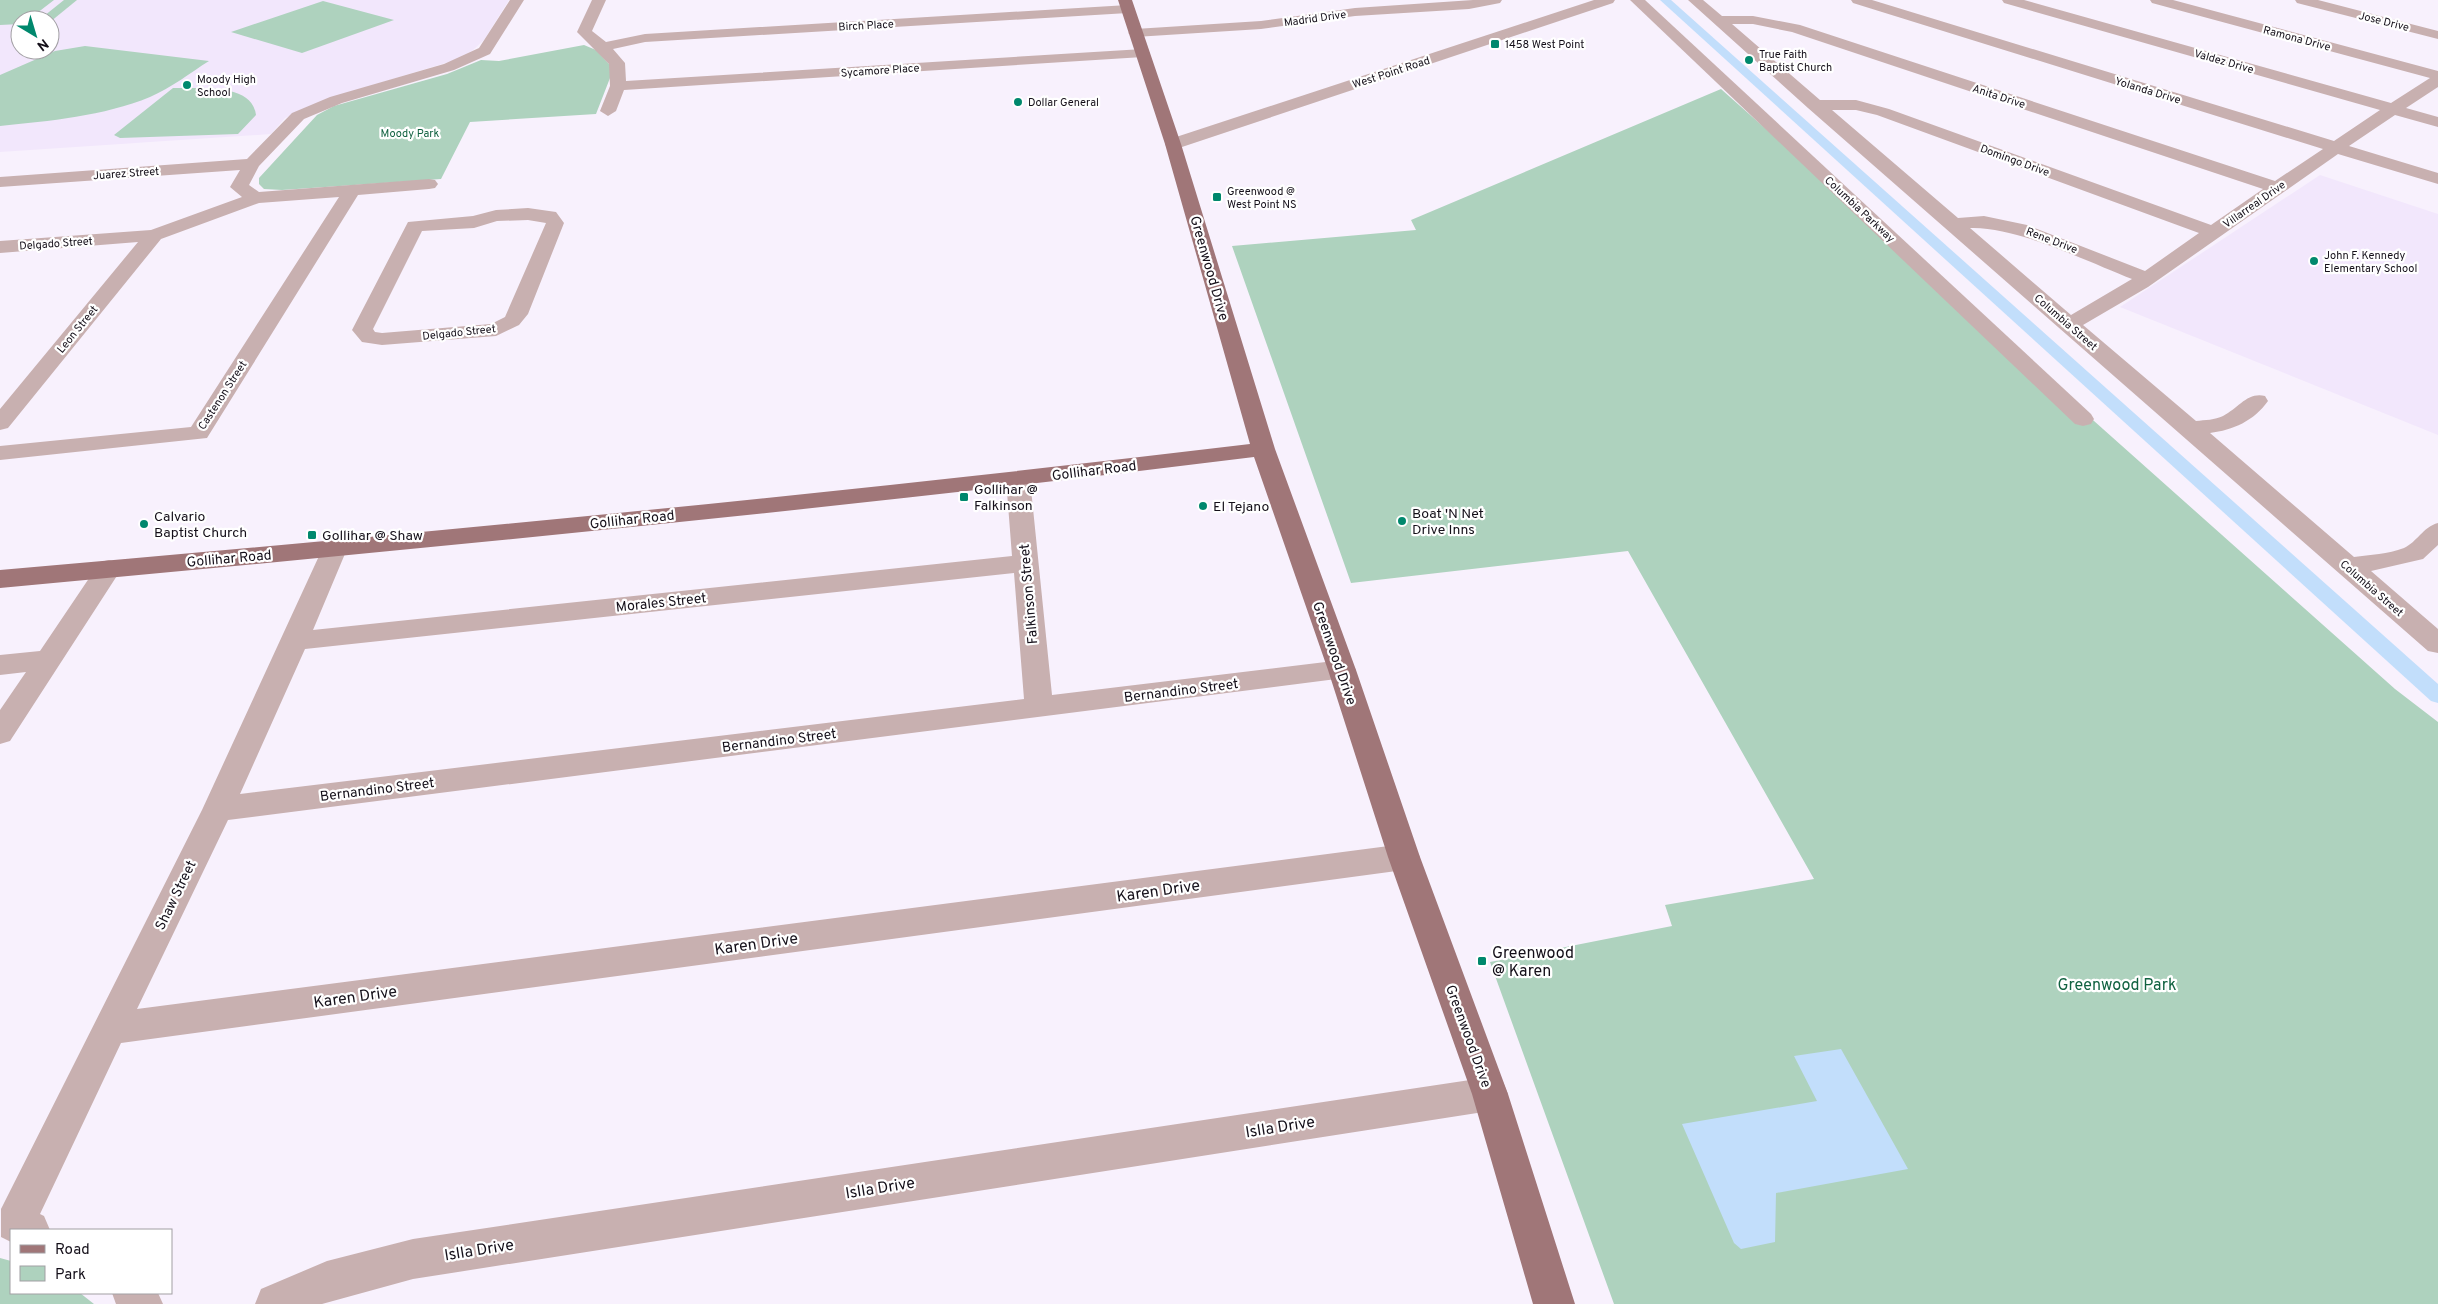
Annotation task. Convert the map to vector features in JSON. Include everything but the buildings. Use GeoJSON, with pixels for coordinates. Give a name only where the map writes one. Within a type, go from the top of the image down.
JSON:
{"type":"FeatureCollection","features":[{"type":"Feature","properties":{"kind":"main road","name":"Greenwood Drive"},"geometry":{"type":"LineString","coordinates":[[1127,5],[1173,144],[1263,449],[1342,670],[1404,857],[1490,1094],[1554,1304]]}},
{"type":"Feature","properties":{"kind":"main road","name":"Gollihar Road"},"geometry":{"type":"LineString","coordinates":[[0,578],[334,549],[1018,479],[1263,449]]}},
{"type":"Feature","properties":{"kind":"street"},"geometry":{"type":"LineString","coordinates":[[256,198],[239,187],[252,164],[298,116],[336,100],[449,67],[485,51],[517,0]]}},
{"type":"Feature","properties":{"kind":"street"},"geometry":{"type":"LineString","coordinates":[[599,0],[584,32],[603,47],[617,63],[618,86],[608,112]]}},
{"type":"Feature","properties":{"kind":"street","name":"Madrid Drive"},"geometry":{"type":"LineString","coordinates":[[1135,33],[1261,25],[1380,10],[1469,5],[1495,0]]}},
{"type":"Feature","properties":{"kind":"street","name":"West Point Road"},"geometry":{"type":"LineString","coordinates":[[1173,144],[1608,0]]}},
{"type":"Feature","properties":{"kind":"street","name":"Columbia Parkway"},"geometry":{"type":"LineString","coordinates":[[1637,0],[2083,419]]}},
{"type":"Feature","properties":{"kind":"street","name":"Columbia Street"},"geometry":{"type":"LineString","coordinates":[[1695,0],[2438,644]]}},
{"type":"Feature","properties":{"kind":"street","name":"Yolanda Drive"},"geometry":{"type":"LineString","coordinates":[[1858,0],[2438,179]]}},
{"type":"Feature","properties":{"kind":"street","name":"Valdez Drive"},"geometry":{"type":"LineString","coordinates":[[2009,0],[2438,122]]}},
{"type":"Feature","properties":{"kind":"street","name":"Ramona Drive"},"geometry":{"type":"LineString","coordinates":[[2157,0],[2438,76]]}},
{"type":"Feature","properties":{"kind":"street","name":"Jose Drive"},"geometry":{"type":"LineString","coordinates":[[2302,0],[2438,35]]}},
{"type":"Feature","properties":{"kind":"street","name":"Birch Place"},"geometry":{"type":"LineString","coordinates":[[603,47],[645,38],[1127,5]]}},
{"type":"Feature","properties":{"kind":"street"},"geometry":{"type":"LineString","coordinates":[[1380,10],[1392,24]]}},
{"type":"Feature","properties":{"kind":"street","name":"Anita Drive"},"geometry":{"type":"LineString","coordinates":[[1718,20],[1753,20],[1795,28],[2277,188]]}},
{"type":"Feature","properties":{"kind":"street","name":"Sycamore Place"},"geometry":{"type":"LineString","coordinates":[[618,86],[1143,53]]}},
{"type":"Feature","properties":{"kind":"street","name":"Villarreal Drive"},"geometry":{"type":"LineString","coordinates":[[2068,324],[2147,278],[2392,109],[2438,80]]}},
{"type":"Feature","properties":{"kind":"street","name":"Domingo Drive"},"geometry":{"type":"LineString","coordinates":[[1814,105],[1856,105],[1883,112],[2214,232]]}},
{"type":"Feature","properties":{"kind":"street","name":"Juarez Street"},"geometry":{"type":"LineString","coordinates":[[0,182],[252,164]]}},
{"type":"Feature","properties":{"kind":"street","name":"Delgado Street"},"geometry":{"type":"LineString","coordinates":[[0,247],[154,235],[256,198],[429,184]]}},
{"type":"Feature","properties":{"kind":"street","name":"Castenon Street"},"geometry":{"type":"LineString","coordinates":[[0,453],[199,432],[354,189]]}},
{"type":"Feature","properties":{"kind":"street","name":"Delgado Street"},"geometry":{"type":"LineString","coordinates":[[528,214],[550,216],[555,223],[518,314],[512,321],[496,330],[382,340],[369,338],[362,330],[415,226],[474,222],[496,216],[528,214]]}},
{"type":"Feature","properties":{"kind":"street","name":"Rene Drive"},"geometry":{"type":"LineString","coordinates":[[1952,224],[1984,222],[2020,229],[2147,278]]}},
{"type":"Feature","properties":{"kind":"street","name":"Leon Street"},"geometry":{"type":"LineString","coordinates":[[0,423],[154,235]]}},
{"type":"Feature","properties":{"kind":"street"},"geometry":{"type":"LineString","coordinates":[[2189,429],[2224,425],[2239,418],[2257,401]]}},
{"type":"Feature","properties":{"kind":"street","name":"Falkinson Street"},"geometry":{"type":"LineString","coordinates":[[1018,479],[1039,708]]}},
{"type":"Feature","properties":{"kind":"street"},"geometry":{"type":"LineString","coordinates":[[2347,566],[2380,562],[2414,553],[2438,531]]}},
{"type":"Feature","properties":{"kind":"street","name":"Shaw Street"},"geometry":{"type":"LineString","coordinates":[[15,1225],[217,809],[296,640],[334,549]]}},
{"type":"Feature","properties":{"kind":"street","name":"Morales Street"},"geometry":{"type":"LineString","coordinates":[[296,640],[1025,562]]}},
{"type":"Feature","properties":{"kind":"street"},"geometry":{"type":"LineString","coordinates":[[0,733],[110,568]]}},
{"type":"Feature","properties":{"kind":"street"},"geometry":{"type":"LineString","coordinates":[[0,665],[48,660]]}},
{"type":"Feature","properties":{"kind":"street","name":"Bernandino Street"},"geometry":{"type":"LineString","coordinates":[[217,809],[1342,670]]}},
{"type":"Feature","properties":{"kind":"street","name":"Karen Drive"},"geometry":{"type":"LineString","coordinates":[[109,1029],[1404,857]]}},
{"type":"Feature","properties":{"kind":"street","name":"Islla Drive"},"geometry":{"type":"LineString","coordinates":[[276,1304],[327,1280],[413,1259],[1490,1094]]}},
{"type":"Feature","properties":{"kind":"street"},"geometry":{"type":"LineString","coordinates":[[133,1294],[142,1304]]}},
{"type":"Feature","properties":{"kind":"shaded area","name":"Moody High School"},"geometry":{"type":"Polygon","coordinates":[[[0,0],[509,0],[484,40],[472,51],[452,61],[327,99],[285,118],[271,134],[0,152],[0,0]]]}},
{"type":"Feature","properties":{"kind":"shaded area","name":"John F. Kennedy Elementary School"},"geometry":{"type":"Polygon","coordinates":[[[2320,175],[2438,214],[2438,435],[2120,307],[2320,175]]]}},
{"type":"Feature","properties":{"kind":"green space"},"geometry":{"type":"Polygon","coordinates":[[[0,0],[54,0],[41,10],[10,10],[10,24],[0,25],[0,0]]]}},
{"type":"Feature","properties":{"kind":"green space"},"geometry":{"type":"Polygon","coordinates":[[[64,0],[77,0],[60,14],[60,10],[52,10],[64,0]]]}},
{"type":"Feature","properties":{"kind":"green space"},"geometry":{"type":"Polygon","coordinates":[[[323,1],[394,20],[302,53],[231,32],[323,1]]]}},
{"type":"Feature","properties":{"kind":"green space","name":"Moody Park"},"geometry":{"type":"Polygon","coordinates":[[[584,45],[596,50],[610,65],[610,78],[596,114],[470,122],[441,179],[282,190],[264,189],[259,184],[259,178],[317,115],[334,106],[447,74],[481,60],[499,61],[584,45]]]}},
{"type":"Feature","properties":{"kind":"green space"},"geometry":{"type":"Polygon","coordinates":[[[85,46],[209,61],[150,97],[114,109],[76,117],[0,126],[0,75],[34,60],[60,60],[60,50],[85,46]]]}},
{"type":"Feature","properties":{"kind":"green space"},"geometry":{"type":"Polygon","coordinates":[[[173,88],[209,88],[234,92],[245,97],[252,104],[256,115],[238,134],[120,138],[114,135],[173,88]]]}},
{"type":"Feature","properties":{"kind":"green space","name":"Greenwood Park"},"geometry":{"type":"Polygon","coordinates":[[[1721,89],[2395,689],[2438,722],[2438,1304],[1614,1304],[1490,962],[1672,926],[1665,905],[1814,879],[1628,551],[1351,583],[1232,246],[1416,230],[1411,220],[1721,89]]]}},
{"type":"Feature","properties":{"kind":"green space"},"geometry":{"type":"Polygon","coordinates":[[[0,1258],[10,1261],[10,1294],[81,1294],[94,1304],[0,1304],[0,1258]]]}},
{"type":"Feature","properties":{"kind":"water"},"geometry":{"type":"Polygon","coordinates":[[[1841,1049],[1908,1169],[1776,1193],[1775,1242],[1741,1249],[1734,1243],[1682,1124],[1817,1101],[1794,1056],[1841,1049]]]}},
{"type":"Feature","properties":{"kind":"waterway"},"geometry":{"type":"LineString","coordinates":[[1665,0],[2438,696]]}},
{"type":"Feature","properties":{"kind":"place","name":"1458 West Point"},"geometry":{"type":"Point","coordinates":[1495,44]}},
{"type":"Feature","properties":{"kind":"place","name":"True Faith Baptist Church"},"geometry":{"type":"Point","coordinates":[1749,60]}},
{"type":"Feature","properties":{"kind":"place","name":"Moody High School"},"geometry":{"type":"Point","coordinates":[187,85]}},
{"type":"Feature","properties":{"kind":"place","name":"Dollar General"},"geometry":{"type":"Point","coordinates":[1018,102]}},
{"type":"Feature","properties":{"kind":"place","name":"Greenwood @ West Point NS"},"geometry":{"type":"Point","coordinates":[1217,197]}},
{"type":"Feature","properties":{"kind":"place","name":"John F. Kennedy Elementary School"},"geometry":{"type":"Point","coordinates":[2314,261]}},
{"type":"Feature","properties":{"kind":"place","name":"Gollihar @ Falkinson"},"geometry":{"type":"Point","coordinates":[964,497]}},
{"type":"Feature","properties":{"kind":"place","name":"El Tejano"},"geometry":{"type":"Point","coordinates":[1203,506]}},
{"type":"Feature","properties":{"kind":"place","name":"Boat 'N Net Drive Inns"},"geometry":{"type":"Point","coordinates":[1402,521]}},
{"type":"Feature","properties":{"kind":"place","name":"Calvario Baptist Church"},"geometry":{"type":"Point","coordinates":[144,524]}},
{"type":"Feature","properties":{"kind":"place","name":"Gollihar @ Shaw"},"geometry":{"type":"Point","coordinates":[312,535]}},
{"type":"Feature","properties":{"kind":"place","name":"Greenwood @ Karen"},"geometry":{"type":"Point","coordinates":[1482,961]}}]}
